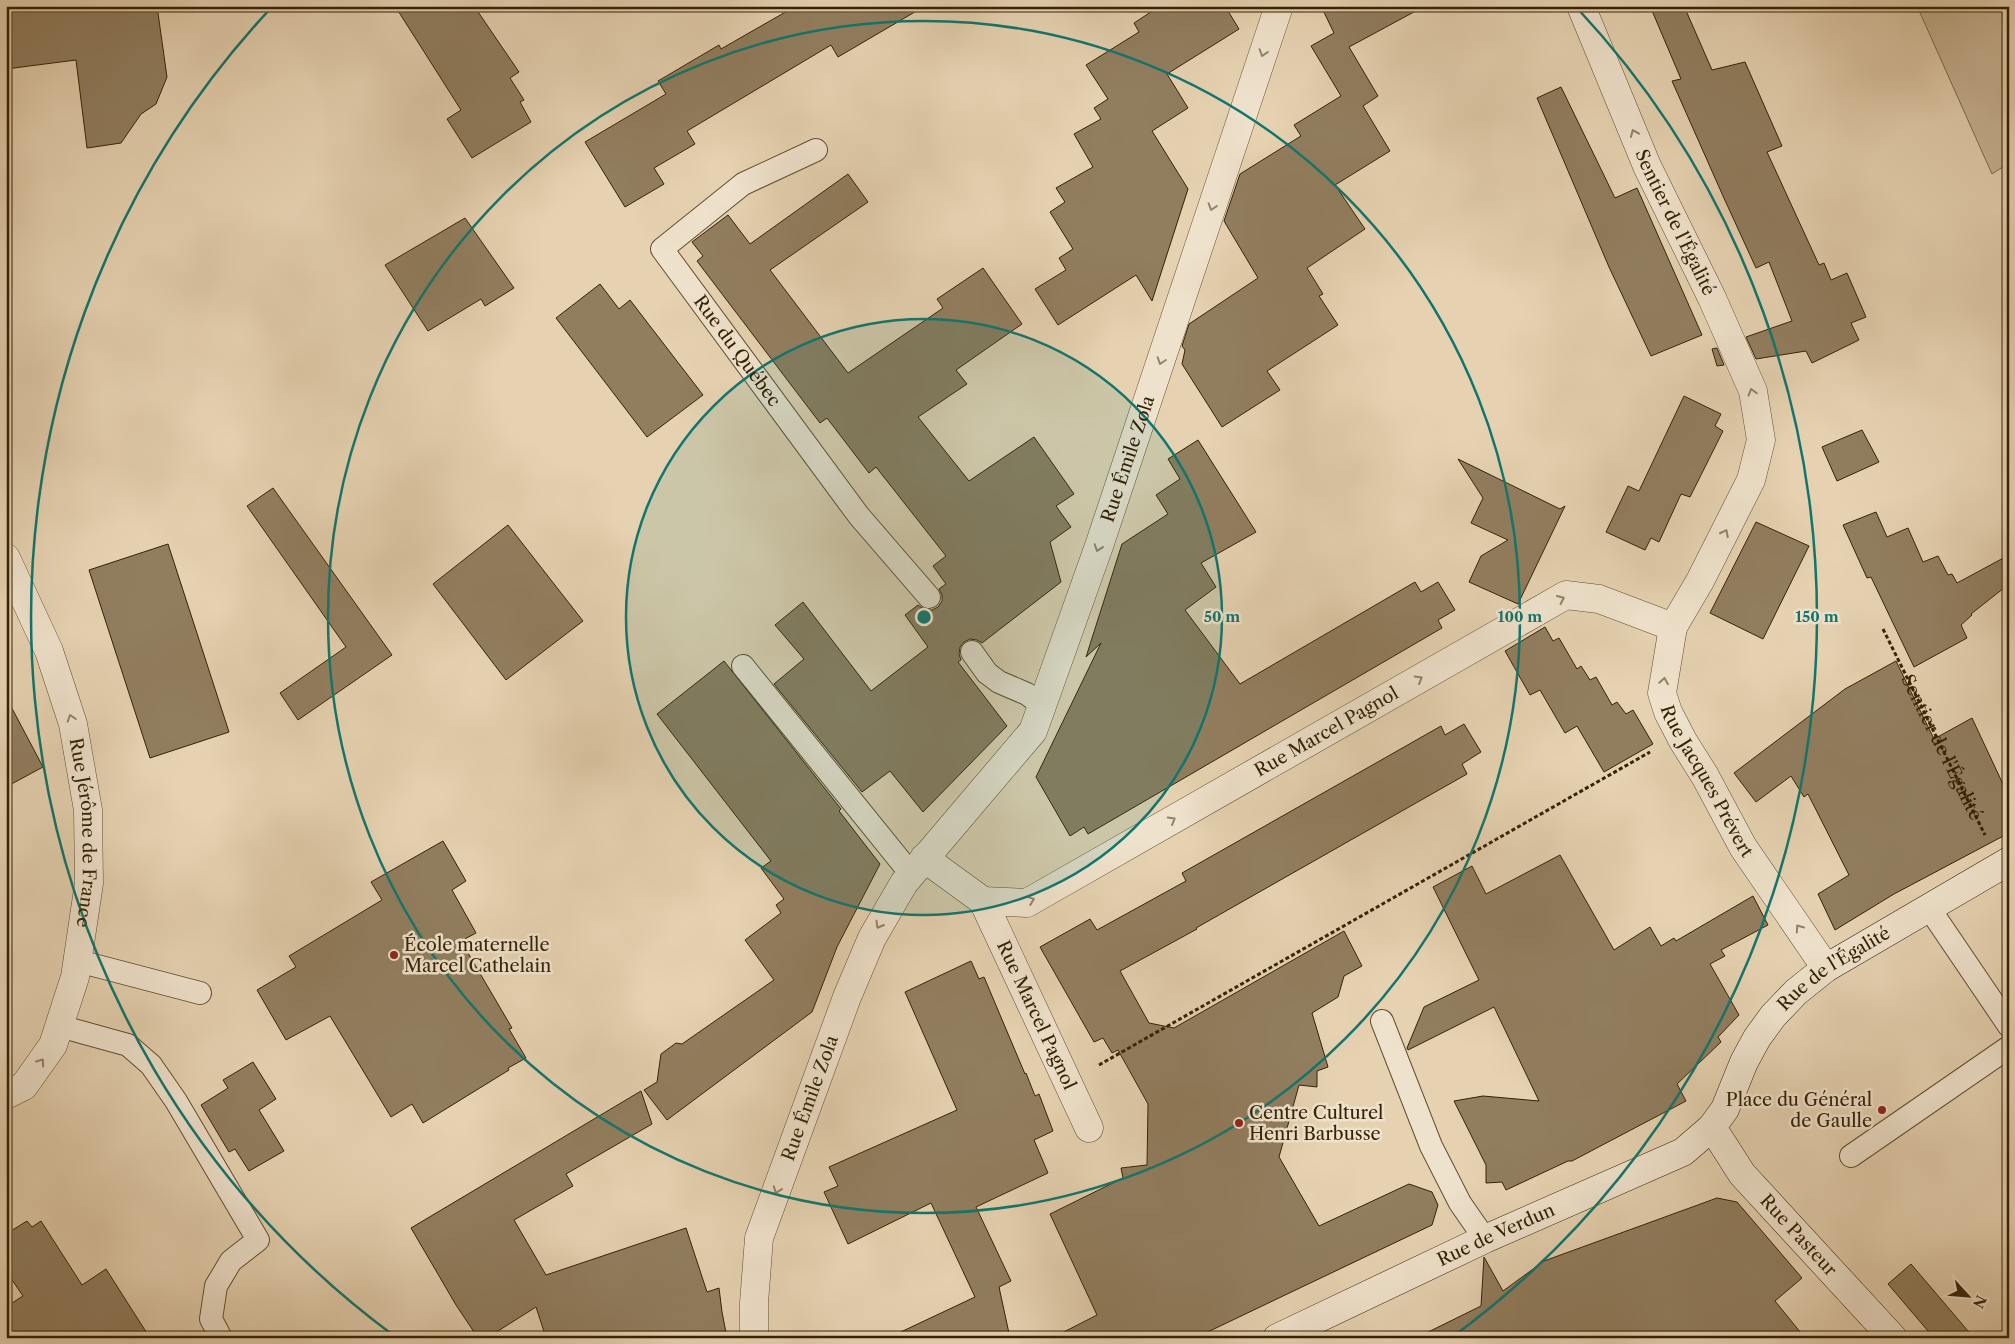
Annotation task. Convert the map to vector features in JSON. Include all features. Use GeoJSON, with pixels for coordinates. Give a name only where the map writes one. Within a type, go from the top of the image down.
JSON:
{"type":"FeatureCollection","features":[{"type":"Feature","properties":{"kind":"street","name":"Rue Émile Zola"},"geometry":{"type":"LineString","coordinates":[[754,1338],[754,1303],[759,1238],[847,997],[872,938],[904,883],[1033,731],[1099,546],[1279,6]]}},
{"type":"Feature","properties":{"kind":"street","name":"Sentier de l'Égalité"},"geometry":{"type":"LineString","coordinates":[[1581,6],[1647,166],[1712,298],[1753,391],[1761,440]]}},
{"type":"Feature","properties":{"kind":"street","name":"Rue Jacques Prévert"},"geometry":{"type":"LineString","coordinates":[[1761,440],[1751,480],[1700,581],[1673,627],[1662,693],[1668,712],[1680,735],[1705,776],[1743,848],[1826,968]]}},
{"type":"Feature","properties":{"kind":"street","name":"Rue Jérôme de France"},"geometry":{"type":"LineString","coordinates":[[6,558],[48,651],[73,724],[88,810],[89,883],[75,977],[53,1045],[24,1086],[6,1095]]}},
{"type":"Feature","properties":{"kind":"street","name":"Rue Marcel Pagnol"},"geometry":{"type":"LineString","coordinates":[[918,866],[983,901],[1027,903],[1566,595],[1599,599],[1673,627]]}},
{"type":"Feature","properties":{"kind":"street","name":"Rue de l'Égalité"},"geometry":{"type":"LineString","coordinates":[[1712,1127],[1724,1109],[1744,1062],[1757,1038],[1773,1016],[1796,992],[1826,968],[2005,864]]}},
{"type":"Feature","properties":{"kind":"street","name":"Rue Marcel Pagnol"},"geometry":{"type":"LineString","coordinates":[[983,901],[1089,1128]]}},
{"type":"Feature","properties":{"kind":"street","name":"Rue de Verdun"},"geometry":{"type":"LineString","coordinates":[[1277,1338],[1485,1239],[1683,1152],[1712,1127]]}},
{"type":"Feature","properties":{"kind":"street","name":"Rue Pasteur"},"geometry":{"type":"LineString","coordinates":[[1712,1127],[1742,1174],[1893,1338]]}},
{"type":"Feature","properties":{"kind":"lane","name":"Rue du Québec"},"geometry":{"type":"LineString","coordinates":[[816,150],[743,184],[662,249],[859,516],[929,597]]}},
{"type":"Feature","properties":{"kind":"lane"},"geometry":{"type":"LineString","coordinates":[[972,652],[988,674],[999,682],[1027,694],[1043,706]]}},
{"type":"Feature","properties":{"kind":"lane"},"geometry":{"type":"LineString","coordinates":[[743,666],[918,866]]}},
{"type":"Feature","properties":{"kind":"lane"},"geometry":{"type":"LineString","coordinates":[[1929,908],[2009,1026]]}},
{"type":"Feature","properties":{"kind":"lane"},"geometry":{"type":"LineString","coordinates":[[78,962],[200,993]]}},
{"type":"Feature","properties":{"kind":"lane"},"geometry":{"type":"LineString","coordinates":[[1382,1021],[1431,1146],[1460,1203],[1485,1239]]}},
{"type":"Feature","properties":{"kind":"lane"},"geometry":{"type":"LineString","coordinates":[[59,1026],[128,1045],[151,1065],[176,1100],[258,1240],[231,1261],[216,1286],[211,1320],[221,1338]]}},
{"type":"Feature","properties":{"kind":"lane"},"geometry":{"type":"LineString","coordinates":[[1851,1156],[2009,1047]]}},
{"type":"Feature","properties":{"kind":"path","name":"Sentier de l'Égalité"},"geometry":{"type":"LineString","coordinates":[[1883,629],[2005,864]]}},
{"type":"Feature","properties":{"kind":"path"},"geometry":{"type":"LineString","coordinates":[[1068,1084],[1165,1026],[1680,735]]}},
{"type":"Feature","properties":{"kind":"shaded area"},"geometry":{"type":"Polygon","coordinates":[[[1917,6],[2009,6],[2009,163],[1992,174],[1917,6]]]}},
{"type":"Feature","properties":{"kind":"building"},"geometry":{"type":"Polygon","coordinates":[[[6,6],[157,6],[167,77],[156,104],[141,114],[121,143],[87,148],[76,60],[6,69],[6,6]]]}},
{"type":"Feature","properties":{"kind":"building"},"geometry":{"type":"Polygon","coordinates":[[[395,6],[474,6],[519,72],[510,78],[524,100],[520,102],[531,122],[472,158],[447,119],[461,110],[395,6]]]}},
{"type":"Feature","properties":{"kind":"building"},"geometry":{"type":"Polygon","coordinates":[[[796,6],[925,6],[838,57],[831,45],[687,131],[695,144],[654,168],[664,184],[625,207],[585,142],[666,94],[658,81],[719,45],[721,49],[796,6]]]}},
{"type":"Feature","properties":{"kind":"building"},"geometry":{"type":"Polygon","coordinates":[[[1160,6],[1225,6],[1239,29],[1167,74],[1188,108],[1152,131],[1188,189],[1152,301],[1136,275],[1058,325],[1035,289],[1066,270],[1059,258],[1073,249],[1050,212],[1065,202],[1056,188],[1093,167],[1074,134],[1101,119],[1094,108],[1108,99],[1086,65],[1139,32],[1134,23],[1160,6]]]}},
{"type":"Feature","properties":{"kind":"building"},"geometry":{"type":"Polygon","coordinates":[[[1321,6],[1425,6],[1349,47],[1378,96],[1363,106],[1390,151],[1335,185],[1365,229],[1307,268],[1323,294],[1319,296],[1338,325],[1267,371],[1280,390],[1222,427],[1182,364],[1185,350],[1182,346],[1189,324],[1258,278],[1224,221],[1240,174],[1301,136],[1294,125],[1341,96],[1311,46],[1334,33],[1321,6]]]}},
{"type":"Feature","properties":{"kind":"building"},"geometry":{"type":"Polygon","coordinates":[[[1650,6],[1684,6],[1712,70],[1745,62],[1782,146],[1767,152],[1819,265],[1824,263],[1831,280],[1847,273],[1866,317],[1851,323],[1859,340],[1812,363],[1806,351],[1756,359],[1746,337],[1792,321],[1769,262],[1756,268],[1723,196],[1672,81],[1681,79],[1650,6]]]}},
{"type":"Feature","properties":{"kind":"building"},"geometry":{"type":"Polygon","coordinates":[[[1561,87],[1615,198],[1637,188],[1702,335],[1651,356],[1609,267],[1537,98],[1561,87]]]}},
{"type":"Feature","properties":{"kind":"building"},"geometry":{"type":"Polygon","coordinates":[[[848,174],[868,202],[770,270],[848,373],[943,308],[937,299],[983,268],[1022,324],[956,370],[967,384],[918,417],[969,481],[1034,437],[1074,494],[1056,506],[1071,527],[1050,542],[1061,582],[982,643],[970,639],[960,647],[959,654],[961,660],[958,662],[1007,726],[923,812],[890,771],[862,792],[774,684],[804,659],[775,625],[803,602],[871,691],[928,647],[905,615],[918,605],[925,610],[932,610],[938,607],[942,601],[939,589],[946,584],[933,566],[946,556],[876,467],[869,473],[827,418],[820,423],[697,261],[703,256],[692,242],[728,215],[750,244],[848,174]]]}},
{"type":"Feature","properties":{"kind":"building"},"geometry":{"type":"Polygon","coordinates":[[[465,218],[514,288],[485,306],[481,299],[428,331],[385,265],[465,218]]]}},
{"type":"Feature","properties":{"kind":"building"},"geometry":{"type":"Polygon","coordinates":[[[600,284],[619,309],[630,300],[703,395],[647,437],[556,318],[600,284]]]}},
{"type":"Feature","properties":{"kind":"building"},"geometry":{"type":"Polygon","coordinates":[[[1717,348],[1724,365],[1717,366],[1712,349],[1717,348]]]}},
{"type":"Feature","properties":{"kind":"building"},"geometry":{"type":"Polygon","coordinates":[[[1684,396],[1721,414],[1715,426],[1723,431],[1690,497],[1681,494],[1659,542],[1651,538],[1645,550],[1606,532],[1628,486],[1639,491],[1684,396]]]}},
{"type":"Feature","properties":{"kind":"building"},"geometry":{"type":"Polygon","coordinates":[[[1862,430],[1879,462],[1837,481],[1822,447],[1862,430]]]}},
{"type":"Feature","properties":{"kind":"building"},"geometry":{"type":"Polygon","coordinates":[[[1198,440],[1256,532],[1201,563],[1216,587],[1185,610],[1240,684],[1415,582],[1421,592],[1438,582],[1455,610],[1438,620],[1442,628],[1088,834],[1084,827],[1070,836],[1036,777],[1101,643],[1086,657],[1122,544],[1168,514],[1156,495],[1180,479],[1168,459],[1198,440]]]}},
{"type":"Feature","properties":{"kind":"building"},"geometry":{"type":"Polygon","coordinates":[[[1458,459],[1560,509],[1565,506],[1518,604],[1469,582],[1481,556],[1508,540],[1471,523],[1483,498],[1458,459]]]}},
{"type":"Feature","properties":{"kind":"building"},"geometry":{"type":"Polygon","coordinates":[[[273,488],[392,655],[298,720],[280,693],[346,647],[247,506],[273,488]]]}},
{"type":"Feature","properties":{"kind":"building"},"geometry":{"type":"Polygon","coordinates":[[[1876,512],[1887,537],[1908,528],[1923,562],[1938,556],[1948,575],[1952,574],[1957,583],[2009,555],[2009,584],[1971,614],[1961,625],[1967,638],[1914,667],[1871,577],[1867,578],[1843,525],[1876,512]]]}},
{"type":"Feature","properties":{"kind":"building"},"geometry":{"type":"Polygon","coordinates":[[[1756,522],[1809,546],[1763,639],[1710,613],[1756,522]]]}},
{"type":"Feature","properties":{"kind":"building"},"geometry":{"type":"Polygon","coordinates":[[[508,525],[583,621],[506,680],[433,584],[508,525]]]}},
{"type":"Feature","properties":{"kind":"building"},"geometry":{"type":"Polygon","coordinates":[[[168,544],[229,732],[150,758],[89,570],[168,544]]]}},
{"type":"Feature","properties":{"kind":"building"},"geometry":{"type":"Polygon","coordinates":[[[1545,627],[1553,641],[1559,638],[1577,669],[1581,666],[1590,680],[1596,677],[1612,705],[1617,702],[1626,714],[1633,710],[1653,744],[1604,772],[1577,726],[1565,733],[1540,690],[1530,695],[1505,651],[1545,627]]]}},
{"type":"Feature","properties":{"kind":"building"},"geometry":{"type":"Polygon","coordinates":[[[724,661],[841,809],[839,811],[880,864],[837,947],[812,1012],[667,1120],[644,1090],[657,1082],[661,1054],[676,1043],[682,1044],[774,980],[745,940],[781,913],[776,905],[784,899],[761,868],[771,861],[657,714],[724,661]]]}},
{"type":"Feature","properties":{"kind":"building"},"geometry":{"type":"Polygon","coordinates":[[[1896,661],[1934,739],[1972,718],[2009,797],[2009,833],[1894,894],[1835,930],[1818,894],[1849,875],[1808,794],[1804,797],[1791,776],[1756,802],[1734,773],[1845,689],[1896,661]]]}},
{"type":"Feature","properties":{"kind":"building"},"geometry":{"type":"Polygon","coordinates":[[[6,697],[43,767],[6,787],[6,697]]]}},
{"type":"Feature","properties":{"kind":"building"},"geometry":{"type":"Polygon","coordinates":[[[1464,724],[1481,752],[1462,764],[1467,774],[1120,971],[1149,1023],[1174,1028],[1344,931],[1362,966],[1344,976],[1338,997],[1312,1013],[1328,1067],[1317,1071],[1317,1087],[1299,1085],[1279,1157],[1319,1226],[1409,1184],[1432,1192],[1438,1205],[1432,1225],[1195,1338],[1052,1338],[1097,1315],[1050,1214],[1123,1178],[1121,1168],[1147,1165],[1148,1104],[1118,1050],[1112,1053],[1103,1038],[1094,1042],[1040,947],[1090,919],[1097,930],[1186,881],[1182,873],[1441,726],[1445,735],[1464,724]]]}},
{"type":"Feature","properties":{"kind":"building"},"geometry":{"type":"Polygon","coordinates":[[[443,841],[466,881],[452,890],[476,933],[461,941],[512,1028],[509,1029],[526,1058],[423,1123],[412,1104],[391,1117],[330,1016],[286,1040],[257,990],[296,967],[289,956],[382,900],[371,882],[443,841]]]}},
{"type":"Feature","properties":{"kind":"building"},"geometry":{"type":"Polygon","coordinates":[[[1560,855],[1614,950],[1650,927],[1661,946],[1674,938],[1676,941],[1753,896],[1768,925],[1721,950],[1725,956],[1710,964],[1739,1015],[1718,1037],[1721,1042],[1677,1084],[1686,1101],[1572,1161],[1568,1161],[1506,1190],[1502,1182],[1486,1183],[1486,1165],[1454,1101],[1483,1096],[1539,1101],[1494,1007],[1408,1050],[1407,1048],[1424,1007],[1479,980],[1433,887],[1472,866],[1486,894],[1560,855]]]}},
{"type":"Feature","properties":{"kind":"building"},"geometry":{"type":"Polygon","coordinates":[[[971,961],[979,979],[984,977],[1035,1096],[1039,1094],[1053,1131],[1034,1140],[1048,1173],[976,1207],[1011,1281],[999,1287],[1010,1338],[888,1338],[975,1297],[931,1203],[848,1244],[824,1192],[838,1186],[829,1167],[957,1110],[905,992],[971,961]]]}},
{"type":"Feature","properties":{"kind":"building"},"geometry":{"type":"Polygon","coordinates":[[[253,1062],[276,1099],[259,1110],[284,1151],[249,1171],[235,1149],[229,1152],[201,1105],[228,1088],[223,1080],[253,1062]]]}},
{"type":"Feature","properties":{"kind":"building"},"geometry":{"type":"Polygon","coordinates":[[[641,1091],[652,1124],[566,1174],[573,1186],[514,1220],[546,1275],[686,1228],[707,1292],[719,1288],[727,1338],[546,1338],[536,1307],[487,1338],[478,1338],[456,1305],[411,1228],[641,1091]]]}},
{"type":"Feature","properties":{"kind":"building"},"geometry":{"type":"Polygon","coordinates":[[[1717,1198],[1737,1202],[1802,1278],[1775,1301],[1805,1338],[1416,1338],[1481,1306],[1484,1257],[1503,1291],[1544,1261],[1717,1198]]]}},
{"type":"Feature","properties":{"kind":"building"},"geometry":{"type":"Polygon","coordinates":[[[27,1221],[32,1227],[41,1221],[82,1285],[106,1269],[150,1338],[6,1338],[6,1307],[23,1296],[6,1271],[6,1234],[27,1221]]]}},
{"type":"Feature","properties":{"kind":"building"},"geometry":{"type":"Polygon","coordinates":[[[1911,1264],[1974,1338],[1934,1338],[1888,1284],[1911,1264]]]}},
{"type":"Feature","properties":{"kind":"place","name":"École maternelle Marcel Cathelain"},"geometry":{"type":"Point","coordinates":[394,955]}},
{"type":"Feature","properties":{"kind":"place","name":"Place du Général de Gaulle"},"geometry":{"type":"Point","coordinates":[1882,1110]}},
{"type":"Feature","properties":{"kind":"place","name":"Centre Culturel Henri Barbusse"},"geometry":{"type":"Point","coordinates":[1239,1123]}}]}
